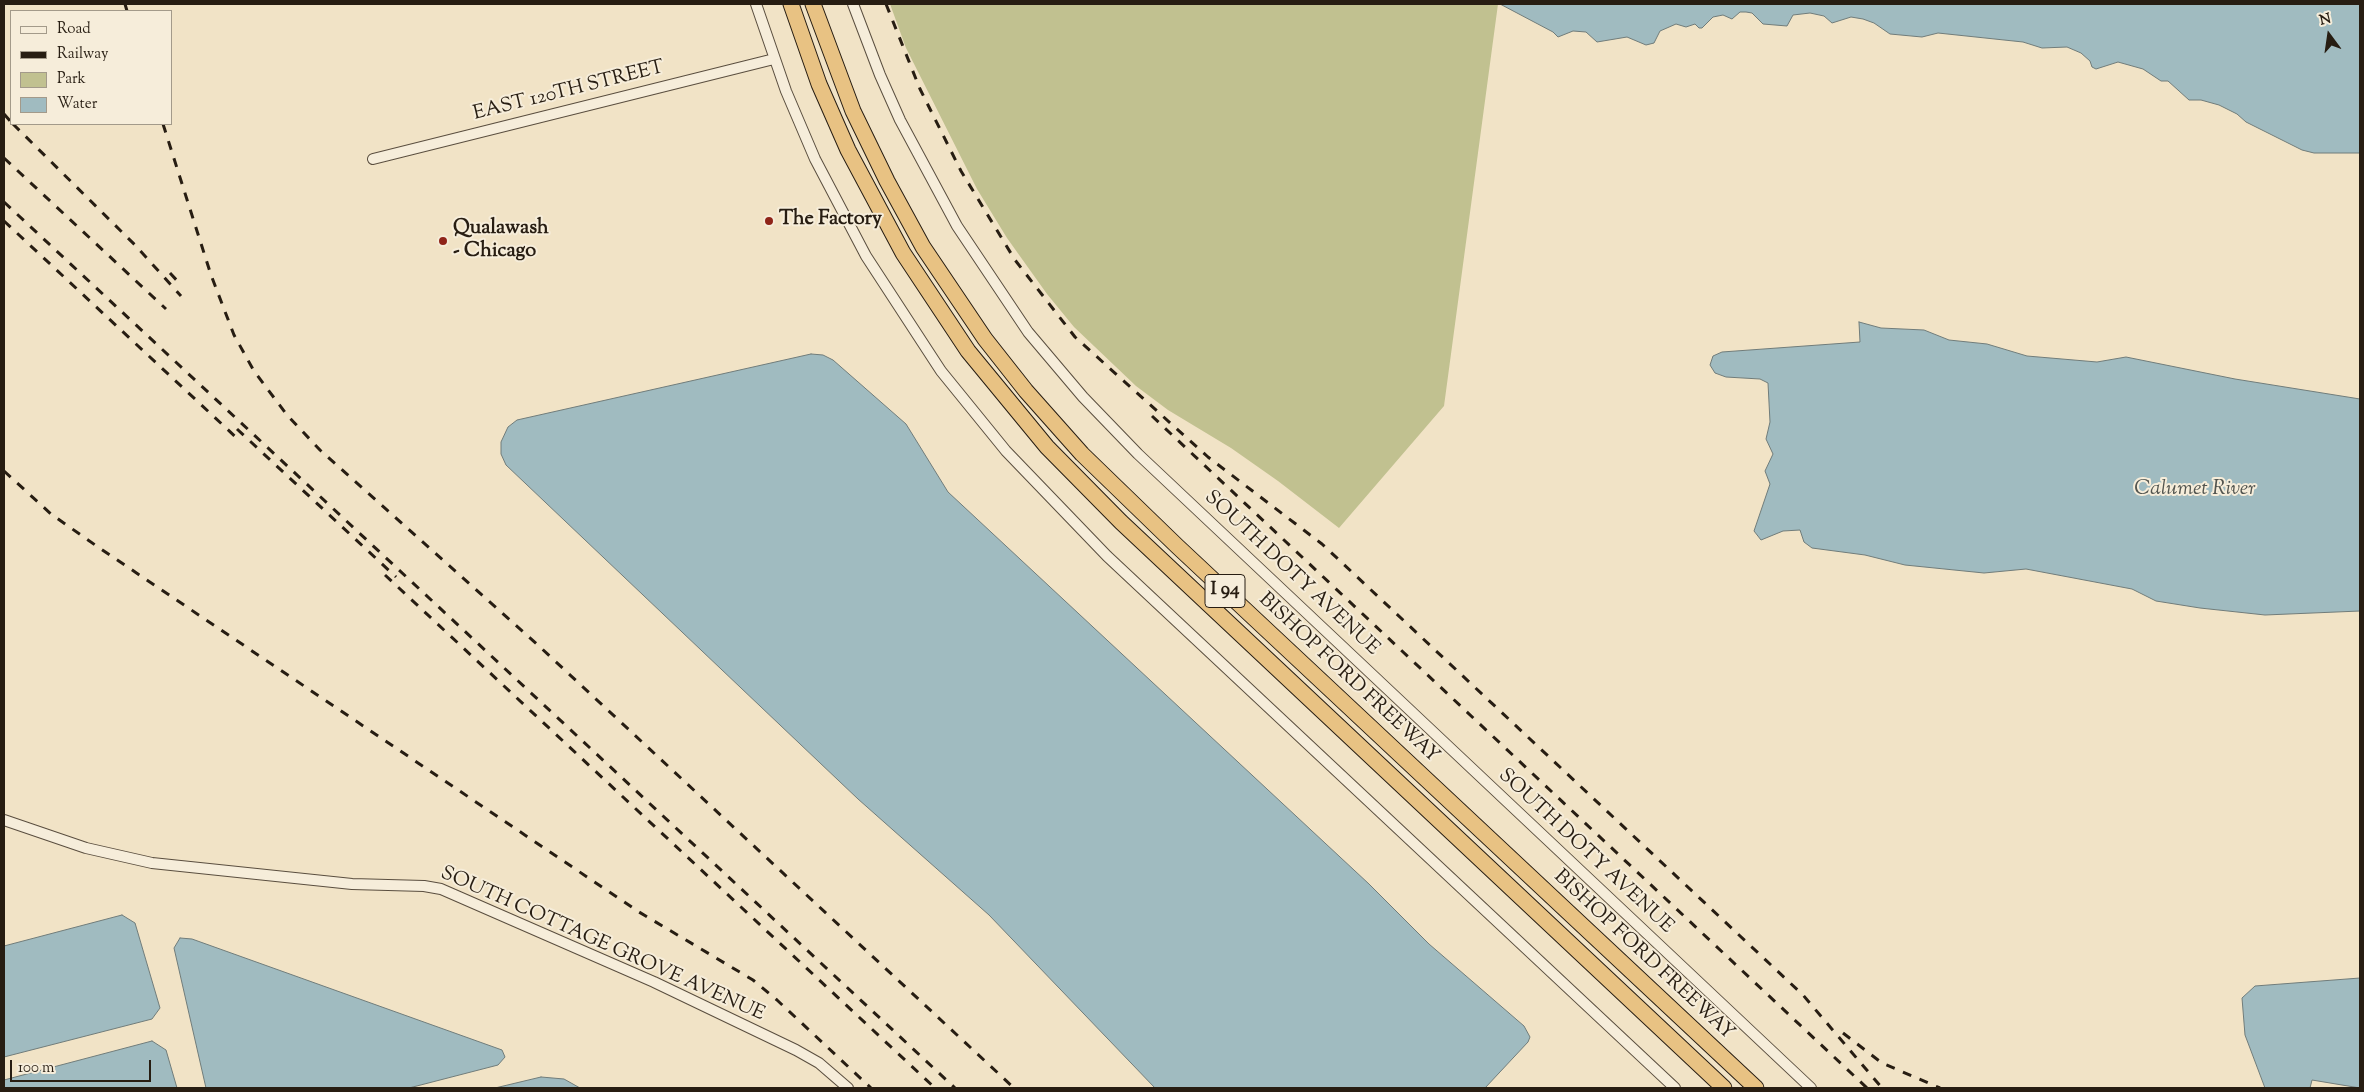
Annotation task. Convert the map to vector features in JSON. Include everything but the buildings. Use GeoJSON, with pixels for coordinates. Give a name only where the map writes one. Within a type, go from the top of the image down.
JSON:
{"type":"FeatureCollection","features":[{"type":"Feature","properties":{"kind":"highway","name":"BISHOP FORD FREEWAY"},"geometry":{"type":"LineString","coordinates":[[790,4],[819,84],[848,150],[903,254],[968,351],[1040,440],[1121,522],[1724,1088]]}},
{"type":"Feature","properties":{"kind":"highway","name":"BISHOP FORD FREEWAY"},"geometry":{"type":"LineString","coordinates":[[813,4],[853,111],[887,181],[923,247],[985,339],[1026,391],[1082,454],[1177,546],[1756,1088]]}},
{"type":"Feature","properties":{"kind":"street"},"geometry":{"type":"LineString","coordinates":[[756,4],[774,59],[815,159],[866,256],[941,371],[1006,452],[1108,556],[1675,1088]]}},
{"type":"Feature","properties":{"kind":"street","name":"SOUTH DOTY AVENUE"},"geometry":{"type":"LineString","coordinates":[[853,4],[900,120],[957,226],[1028,332],[1083,397],[1138,454],[1811,1088]]}},
{"type":"Feature","properties":{"kind":"street","name":"EAST 120TH STREET"},"geometry":{"type":"LineString","coordinates":[[373,159],[774,59]]}},
{"type":"Feature","properties":{"kind":"street","name":"SOUTH COTTAGE GROVE AVENUE"},"geometry":{"type":"LineString","coordinates":[[4,820],[86,848],[152,863],[352,884],[424,886],[441,889],[654,982],[796,1050],[819,1063],[848,1088]]}},
{"type":"Feature","properties":{"kind":"green space"},"geometry":{"type":"Polygon","coordinates":[[[890,4],[1498,4],[1444,406],[1339,528],[1231,448],[1168,410],[1136,386],[1074,327],[1047,294],[1007,238],[977,189],[906,48],[890,4]]]}},
{"type":"Feature","properties":{"kind":"water"},"geometry":{"type":"Polygon","coordinates":[[[1500,4],[2360,4],[2360,153],[2314,153],[2302,150],[2246,122],[2237,114],[2219,105],[2201,100],[2189,100],[2168,81],[2161,81],[2143,69],[2118,62],[2096,69],[2092,67],[2090,61],[2081,53],[2067,47],[2042,48],[2023,42],[1938,33],[1922,37],[1890,34],[1874,23],[1863,19],[1851,17],[1832,23],[1824,16],[1810,13],[1793,15],[1787,26],[1763,24],[1752,13],[1746,12],[1740,12],[1732,19],[1723,15],[1713,17],[1702,28],[1695,24],[1686,27],[1676,24],[1660,31],[1654,43],[1646,45],[1627,37],[1597,42],[1586,32],[1573,31],[1558,37],[1553,32],[1500,4]]]}},
{"type":"Feature","properties":{"kind":"water","name":"Calumet River"},"geometry":{"type":"Polygon","coordinates":[[[1859,322],[1881,328],[1924,330],[1949,340],[1987,344],[2027,356],[2097,362],[2126,357],[2235,379],[2360,399],[2360,611],[2265,615],[2200,608],[2156,601],[2132,589],[2026,569],[1984,573],[1905,565],[1865,555],[1812,548],[1804,542],[1800,530],[1783,531],[1761,540],[1754,531],[1770,484],[1765,471],[1773,454],[1766,439],[1770,422],[1768,383],[1760,379],[1726,377],[1715,373],[1710,365],[1713,356],[1722,352],[1860,342],[1859,322]]]}},
{"type":"Feature","properties":{"kind":"water"},"geometry":{"type":"Polygon","coordinates":[[[811,354],[823,355],[833,360],[906,424],[948,492],[1369,884],[1429,944],[1524,1026],[1530,1037],[1528,1042],[1485,1088],[1155,1088],[989,915],[858,799],[506,465],[501,454],[501,442],[508,427],[517,420],[811,354]]]}},
{"type":"Feature","properties":{"kind":"water"},"geometry":{"type":"Polygon","coordinates":[[[122,915],[135,923],[160,1008],[152,1019],[4,1057],[4,946],[122,915]]]}},
{"type":"Feature","properties":{"kind":"water"},"geometry":{"type":"Polygon","coordinates":[[[180,938],[192,939],[502,1050],[505,1057],[498,1065],[409,1088],[206,1088],[174,948],[180,938]]]}},
{"type":"Feature","properties":{"kind":"water"},"geometry":{"type":"Polygon","coordinates":[[[2360,978],[2360,1088],[2312,1080],[2310,1088],[2265,1088],[2245,1035],[2242,998],[2255,986],[2360,978]]]}},
{"type":"Feature","properties":{"kind":"water"},"geometry":{"type":"Polygon","coordinates":[[[152,1041],[166,1050],[177,1088],[4,1088],[4,1080],[152,1041]]]}},
{"type":"Feature","properties":{"kind":"water"},"geometry":{"type":"Polygon","coordinates":[[[541,1077],[564,1079],[580,1088],[495,1088],[541,1077]]]}},
{"type":"Feature","properties":{"kind":"railway"},"geometry":{"type":"LineString","coordinates":[[125,4],[127,10]]}},
{"type":"Feature","properties":{"kind":"railway"},"geometry":{"type":"LineString","coordinates":[[886,4],[920,89],[961,171],[1015,260],[1075,337],[1208,457],[1322,544],[1803,995],[1882,1088]]}},
{"type":"Feature","properties":{"kind":"railway"},"geometry":{"type":"LineString","coordinates":[[4,114],[10,121]]}},
{"type":"Feature","properties":{"kind":"railway"},"geometry":{"type":"LineString","coordinates":[[14,125],[135,245],[181,296]]}},
{"type":"Feature","properties":{"kind":"railway"},"geometry":{"type":"LineString","coordinates":[[163,125],[211,275],[234,335],[254,371],[287,415],[320,450],[540,647],[1014,1088]]}},
{"type":"Feature","properties":{"kind":"railway"},"geometry":{"type":"LineString","coordinates":[[4,158],[166,309]]}},
{"type":"Feature","properties":{"kind":"railway"},"geometry":{"type":"LineString","coordinates":[[4,202],[955,1088]]}},
{"type":"Feature","properties":{"kind":"railway"},"geometry":{"type":"LineString","coordinates":[[4,221],[240,441]]}},
{"type":"Feature","properties":{"kind":"railway"},"geometry":{"type":"LineString","coordinates":[[170,273],[182,286]]}},
{"type":"Feature","properties":{"kind":"railway"},"geometry":{"type":"LineString","coordinates":[[1152,416],[1867,1088]]}},
{"type":"Feature","properties":{"kind":"railway"},"geometry":{"type":"LineString","coordinates":[[237,429],[396,577]]}},
{"type":"Feature","properties":{"kind":"railway"},"geometry":{"type":"LineString","coordinates":[[4,471],[51,514],[98,547],[639,912],[753,980],[871,1088]]}},
{"type":"Feature","properties":{"kind":"railway"},"geometry":{"type":"LineString","coordinates":[[385,575],[935,1088]]}},
{"type":"Feature","properties":{"kind":"railway"},"geometry":{"type":"LineString","coordinates":[[1843,1033],[1882,1063],[1940,1088]]}},
{"type":"Feature","properties":{"kind":"place","name":"The Factory"},"geometry":{"type":"Point","coordinates":[769,221]}},
{"type":"Feature","properties":{"kind":"place","name":"Qualawash - Chicago"},"geometry":{"type":"Point","coordinates":[443,241]}}]}
